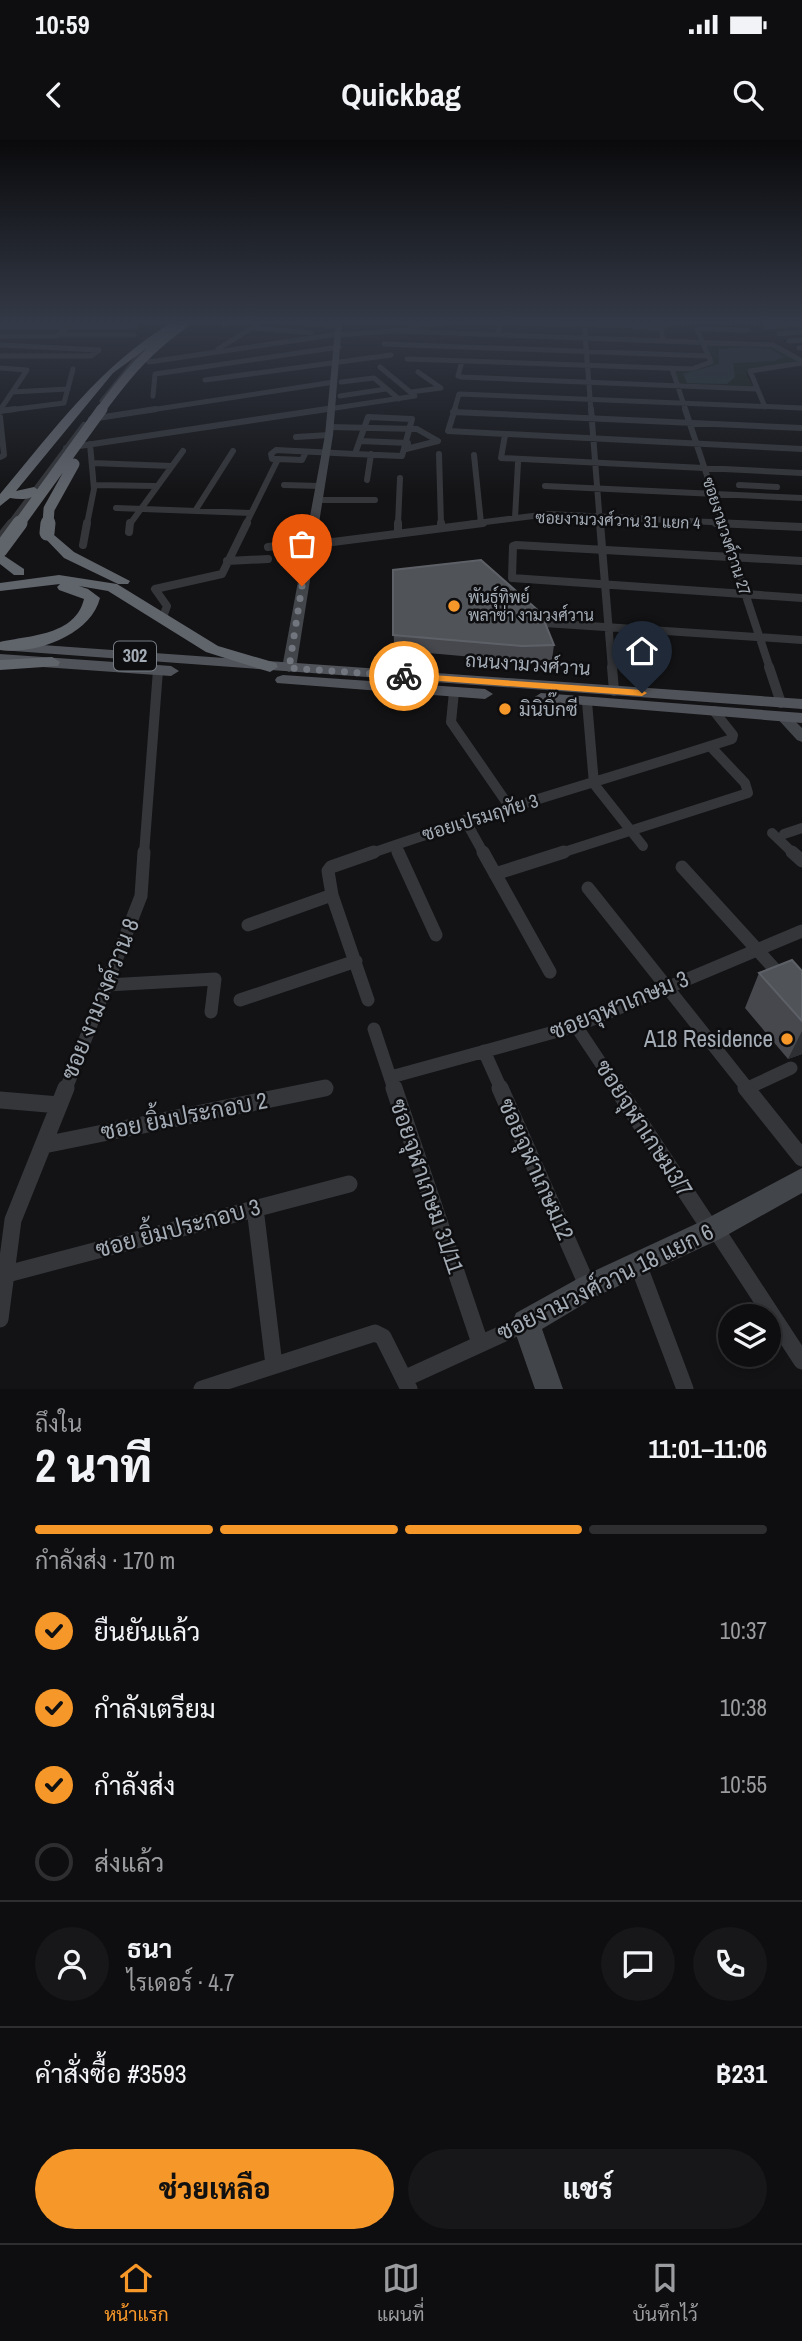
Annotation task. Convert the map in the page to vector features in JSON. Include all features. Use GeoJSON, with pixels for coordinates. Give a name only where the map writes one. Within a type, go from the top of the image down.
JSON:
{"type":"FeatureCollection","features":[{"type":"Feature","properties":{"kind":"highway"},"geometry":{"type":"LineString","coordinates":[[2,500],[103,379]]}},
{"type":"Feature","properties":{"kind":"highway"},"geometry":{"type":"LineString","coordinates":[[0,530],[112,379]]}},
{"type":"Feature","properties":{"kind":"highway"},"geometry":{"type":"LineString","coordinates":[[0,550],[89,422],[123,379]]}},
{"type":"Feature","properties":{"kind":"highway"},"geometry":{"type":"LineString","coordinates":[[0,574],[19,572],[58,576],[74,573],[83,564],[69,555],[47,533],[48,509],[86,443],[89,422]]}},
{"type":"Feature","properties":{"kind":"highway"},"geometry":{"type":"LineString","coordinates":[[2,500],[29,496]]}},
{"type":"Feature","properties":{"kind":"highway"},"geometry":{"type":"LineString","coordinates":[[69,555],[144,593],[188,635]]}},
{"type":"Feature","properties":{"kind":"highway"},"geometry":{"type":"LineString","coordinates":[[0,557],[19,572]]}},
{"type":"Feature","properties":{"kind":"highway"},"geometry":{"type":"LineString","coordinates":[[0,587],[59,579],[90,581],[112,587],[188,635],[224,654],[270,667]]}},
{"type":"Feature","properties":{"kind":"highway"},"geometry":{"type":"LineString","coordinates":[[0,599],[28,588],[67,587],[92,598],[91,610],[80,622],[51,638],[1,650]]}},
{"type":"Feature","properties":{"kind":"highway"},"geometry":{"type":"LineString","coordinates":[[0,665],[52,662]]}},
{"type":"Feature","properties":{"kind":"main road","name":"ถนนงามวงศ์วาน"},"geometry":{"type":"LineString","coordinates":[[1,650],[52,662],[715,711],[781,709],[802,705]]}},
{"type":"Feature","properties":{"kind":"main road","name":"ถนนงามวงศ์วาน"},"geometry":{"type":"LineString","coordinates":[[1,650],[614,691],[781,709],[802,718]]}},
{"type":"Feature","properties":{"kind":"street"},"geometry":{"type":"LineString","coordinates":[[0,411],[21,379]]}},
{"type":"Feature","properties":{"kind":"street"},"geometry":{"type":"LineString","coordinates":[[0,411],[64,403],[70,379]]}},
{"type":"Feature","properties":{"kind":"street"},"geometry":{"type":"LineString","coordinates":[[153,396],[155,379]]}},
{"type":"Feature","properties":{"kind":"street"},"geometry":{"type":"LineString","coordinates":[[205,380],[210,379]]}},
{"type":"Feature","properties":{"kind":"street"},"geometry":{"type":"LineString","coordinates":[[289,668],[338,379]]}},
{"type":"Feature","properties":{"kind":"street"},"geometry":{"type":"LineString","coordinates":[[66,448],[401,401],[415,396],[397,379]]}},
{"type":"Feature","properties":{"kind":"street"},"geometry":{"type":"LineString","coordinates":[[411,392],[441,388],[428,379]]}},
{"type":"Feature","properties":{"kind":"street"},"geometry":{"type":"LineString","coordinates":[[518,379],[756,389]]}},
{"type":"Feature","properties":{"kind":"street","name":"ซอยงามวงศ์วาน 27"},"geometry":{"type":"LineString","coordinates":[[676,379],[761,638],[781,709]]}},
{"type":"Feature","properties":{"kind":"street"},"geometry":{"type":"LineString","coordinates":[[753,379],[765,407]]}},
{"type":"Feature","properties":{"kind":"street"},"geometry":{"type":"LineString","coordinates":[[589,382],[614,691]]}},
{"type":"Feature","properties":{"kind":"street"},"geometry":{"type":"LineString","coordinates":[[0,537],[66,448],[89,422],[381,383],[401,401]]}},
{"type":"Feature","properties":{"kind":"street"},"geometry":{"type":"LineString","coordinates":[[339,387],[386,390]]}},
{"type":"Feature","properties":{"kind":"street"},"geometry":{"type":"LineString","coordinates":[[12,392],[68,389]]}},
{"type":"Feature","properties":{"kind":"street"},"geometry":{"type":"LineString","coordinates":[[802,408],[459,394],[448,432],[802,449]]}},
{"type":"Feature","properties":{"kind":"street"},"geometry":{"type":"LineString","coordinates":[[453,412],[592,422],[802,428]]}},
{"type":"Feature","properties":{"kind":"street"},"geometry":{"type":"LineString","coordinates":[[0,417],[2,457]]}},
{"type":"Feature","properties":{"kind":"street"},"geometry":{"type":"LineString","coordinates":[[164,614],[167,606],[155,589],[220,575],[278,459],[272,458],[271,454],[276,450],[306,452],[402,456],[407,446],[412,419],[368,417],[355,454]]}},
{"type":"Feature","properties":{"kind":"street"},"geometry":{"type":"LineString","coordinates":[[592,422],[610,426],[612,436]]}},
{"type":"Feature","properties":{"kind":"street"},"geometry":{"type":"LineString","coordinates":[[296,437],[364,428],[419,429],[438,442],[407,446],[360,441]]}},
{"type":"Feature","properties":{"kind":"street"},"geometry":{"type":"LineString","coordinates":[[505,435],[501,457],[802,473]]}},
{"type":"Feature","properties":{"kind":"street"},"geometry":{"type":"LineString","coordinates":[[83,545],[94,485],[90,444]]}},
{"type":"Feature","properties":{"kind":"street"},"geometry":{"type":"LineString","coordinates":[[195,511],[233,451]]}},
{"type":"Feature","properties":{"kind":"street"},"geometry":{"type":"LineString","coordinates":[[130,532],[130,523],[183,452]]}},
{"type":"Feature","properties":{"kind":"street"},"geometry":{"type":"LineString","coordinates":[[367,480],[371,454]]}},
{"type":"Feature","properties":{"kind":"street"},"geometry":{"type":"LineString","coordinates":[[439,454],[441,528]]}},
{"type":"Feature","properties":{"kind":"street"},"geometry":{"type":"LineString","coordinates":[[474,455],[481,523]]}},
{"type":"Feature","properties":{"kind":"street"},"geometry":{"type":"LineString","coordinates":[[92,463],[172,466]]}},
{"type":"Feature","properties":{"kind":"street"},"geometry":{"type":"LineString","coordinates":[[515,519],[518,463]]}},
{"type":"Feature","properties":{"kind":"street"},"geometry":{"type":"LineString","coordinates":[[398,534],[400,478]]}},
{"type":"Feature","properties":{"kind":"street"},"geometry":{"type":"LineString","coordinates":[[94,485],[156,486]]}},
{"type":"Feature","properties":{"kind":"street"},"geometry":{"type":"LineString","coordinates":[[284,485],[320,486]]}},
{"type":"Feature","properties":{"kind":"street"},"geometry":{"type":"LineString","coordinates":[[739,485],[777,487]]}},
{"type":"Feature","properties":{"kind":"street"},"geometry":{"type":"LineString","coordinates":[[752,485],[756,496]]}},
{"type":"Feature","properties":{"kind":"street"},"geometry":{"type":"LineString","coordinates":[[545,486],[802,498]]}},
{"type":"Feature","properties":{"kind":"street"},"geometry":{"type":"LineString","coordinates":[[317,500],[375,500]]}},
{"type":"Feature","properties":{"kind":"street"},"geometry":{"type":"LineString","coordinates":[[116,508],[251,513]]}},
{"type":"Feature","properties":{"kind":"street","name":"ซอยงามวงศ์วาน 31 แยก 4"},"geometry":{"type":"LineString","coordinates":[[268,547],[398,534],[549,514],[802,527]]}},
{"type":"Feature","properties":{"kind":"street"},"geometry":{"type":"LineString","coordinates":[[802,561],[516,545],[513,546],[512,578],[802,598]]}},
{"type":"Feature","properties":{"kind":"street"},"geometry":{"type":"LineString","coordinates":[[228,561],[268,559]]}},
{"type":"Feature","properties":{"kind":"street"},"geometry":{"type":"LineString","coordinates":[[544,623],[802,640]]}},
{"type":"Feature","properties":{"kind":"street","name":"ซอย งามวงค์วาน 8"},"geometry":{"type":"LineString","coordinates":[[0,1319],[13,1220],[21,1194],[44,1144],[141,896],[158,670]]}},
{"type":"Feature","properties":{"kind":"street"},"geometry":{"type":"LineString","coordinates":[[454,692],[451,722],[509,806]]}},
{"type":"Feature","properties":{"kind":"street"},"geometry":{"type":"LineString","coordinates":[[587,702],[594,784],[643,846]]}},
{"type":"Feature","properties":{"kind":"street"},"geometry":{"type":"LineString","coordinates":[[781,709],[802,737]]}},
{"type":"Feature","properties":{"kind":"street","name":"ซอยเปรมฤทัย 3"},"geometry":{"type":"LineString","coordinates":[[368,1000],[332,895],[328,871],[331,867],[465,820],[594,784],[733,737],[715,711]]}},
{"type":"Feature","properties":{"kind":"street"},"geometry":{"type":"LineString","coordinates":[[495,874],[748,793],[745,783],[710,746]]}},
{"type":"Feature","properties":{"kind":"street"},"geometry":{"type":"LineString","coordinates":[[465,820],[550,972]]}},
{"type":"Feature","properties":{"kind":"street"},"geometry":{"type":"LineString","coordinates":[[802,828],[778,834],[802,861]]}},
{"type":"Feature","properties":{"kind":"street"},"geometry":{"type":"LineString","coordinates":[[395,845],[436,935]]}},
{"type":"Feature","properties":{"kind":"street"},"geometry":{"type":"LineString","coordinates":[[682,867],[793,989]]}},
{"type":"Feature","properties":{"kind":"street"},"geometry":{"type":"LineString","coordinates":[[588,888],[802,1157]]}},
{"type":"Feature","properties":{"kind":"street"},"geometry":{"type":"LineString","coordinates":[[248,925],[332,895]]}},
{"type":"Feature","properties":{"kind":"street","name":"ซอยจุฬาเกษม 3"},"geometry":{"type":"LineString","coordinates":[[391,1077],[576,1026],[802,930]]}},
{"type":"Feature","properties":{"kind":"street"},"geometry":{"type":"LineString","coordinates":[[240,1000],[356,961]]}},
{"type":"Feature","properties":{"kind":"street"},"geometry":{"type":"LineString","coordinates":[[107,985],[215,979],[211,1012]]}},
{"type":"Feature","properties":{"kind":"street","name":"ซอยจุฬาเกษม3/7"},"geometry":{"type":"LineString","coordinates":[[576,1026],[802,1361]]}},
{"type":"Feature","properties":{"kind":"street","name":"ซอยจุฬาเกษม 31/11"},"geometry":{"type":"LineString","coordinates":[[374,1029],[480,1343]]}},
{"type":"Feature","properties":{"kind":"street","name":"ซอยจุฬาเกษม12"},"geometry":{"type":"LineString","coordinates":[[484,1051],[588,1287]]}},
{"type":"Feature","properties":{"kind":"street"},"geometry":{"type":"LineString","coordinates":[[748,1088],[791,1068]]}},
{"type":"Feature","properties":{"kind":"street","name":"ซอย ยิ้มประกอบ 2"},"geometry":{"type":"LineString","coordinates":[[44,1144],[325,1088]]}},
{"type":"Feature","properties":{"kind":"street"},"geometry":{"type":"LineString","coordinates":[[0,1100],[59,1105]]}},
{"type":"Feature","properties":{"kind":"street","name":"ซอยงามวงศ์วาน 18 แยก 6"},"geometry":{"type":"LineString","coordinates":[[407,1383],[480,1343],[526,1323],[588,1287],[713,1229],[802,1180]]}},
{"type":"Feature","properties":{"kind":"street","name":"ซอย ยิ้มประกอบ 3"},"geometry":{"type":"LineString","coordinates":[[6,1274],[349,1184]]}},
{"type":"Feature","properties":{"kind":"street"},"geometry":{"type":"LineString","coordinates":[[255,1208],[274,1365]]}},
{"type":"Feature","properties":{"kind":"street"},"geometry":{"type":"LineString","coordinates":[[638,1264],[685,1389]]}},
{"type":"Feature","properties":{"kind":"street"},"geometry":{"type":"LineString","coordinates":[[526,1323],[549,1389]]}},
{"type":"Feature","properties":{"kind":"street"},"geometry":{"type":"LineString","coordinates":[[202,1389],[375,1333],[383,1337],[407,1383]]}},
{"type":"Feature","properties":{"kind":"shaded area"},"geometry":{"type":"Polygon","coordinates":[[[674,379],[749,379],[754,388],[676,385],[674,379]]]}},
{"type":"Feature","properties":{"kind":"shaded area"},"geometry":{"type":"Polygon","coordinates":[[[685,379],[732,379],[727,384],[687,383],[685,379]]]}},
{"type":"Feature","properties":{"kind":"building","name":"พันธุ์ทิพย์ พลาซ่า งามวงศ์วาน"},"geometry":{"type":"Polygon","coordinates":[[[481,560],[541,613],[554,645],[522,646],[393,635],[393,570],[481,560]]]}},
{"type":"Feature","properties":{"kind":"building"},"geometry":{"type":"Polygon","coordinates":[[[792,960],[802,971],[802,1021],[759,973],[792,960]]]}},
{"type":"Feature","properties":{"kind":"way so far"},"geometry":{"type":"LineString","coordinates":[[302,586],[289,668],[404,676]]}},
{"type":"Feature","properties":{"kind":"place","name":"พันธุ์ทิพย์ พลาซ่า งามวงศ์วาน"},"geometry":{"type":"Point","coordinates":[454,606]}},
{"type":"Feature","properties":{"kind":"place","name":"มินิบิ๊กซี"},"geometry":{"type":"Point","coordinates":[505,709]}},
{"type":"Feature","properties":{"kind":"place","name":"A18 Residence"},"geometry":{"type":"Point","coordinates":[787,1039]}},
{"type":"Feature","properties":{"kind":"route"},"geometry":{"type":"LineString","coordinates":[[404,676],[642,693]]}}]}
